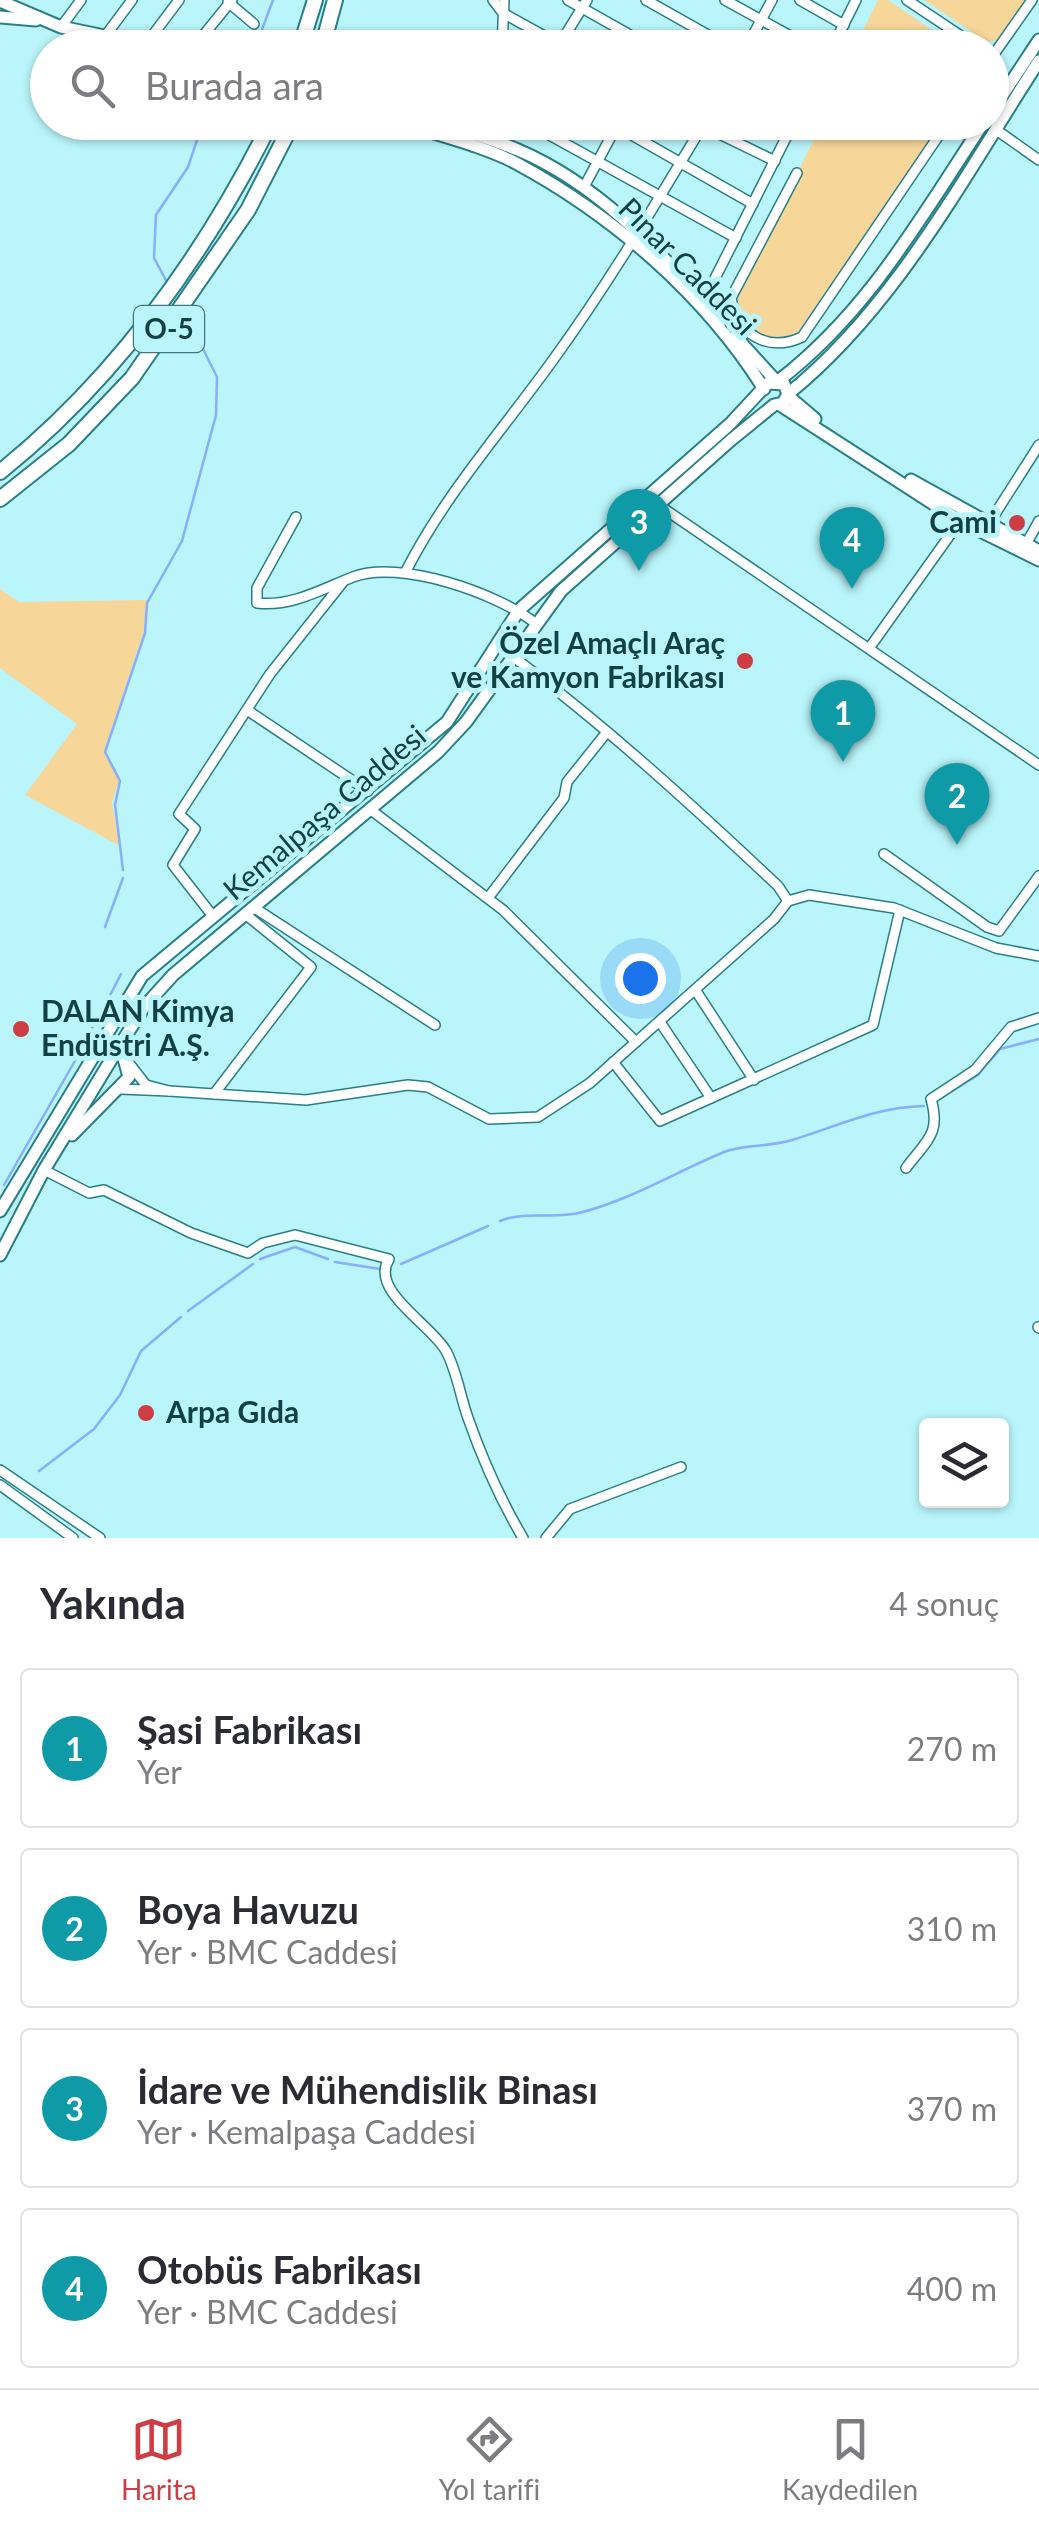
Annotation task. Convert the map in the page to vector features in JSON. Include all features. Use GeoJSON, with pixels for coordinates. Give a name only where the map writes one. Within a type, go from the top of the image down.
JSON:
{"type":"FeatureCollection","features":[{"type":"Feature","properties":{"kind":"highway"},"geometry":{"type":"LineString","coordinates":[[306,30],[315,0]]}},
{"type":"Feature","properties":{"kind":"highway"},"geometry":{"type":"LineString","coordinates":[[327,30],[335,0]]}},
{"type":"Feature","properties":{"kind":"highway","name":"O-5"},"geometry":{"type":"LineString","coordinates":[[0,472],[50,431],[166,299],[228,205],[262,140]]}},
{"type":"Feature","properties":{"kind":"highway","name":"O-5"},"geometry":{"type":"LineString","coordinates":[[0,500],[69,444],[132,378],[248,210],[284,140]]}},
{"type":"Feature","properties":{"kind":"main road"},"geometry":{"type":"LineString","coordinates":[[4,10],[78,30]]}},
{"type":"Feature","properties":{"kind":"main road"},"geometry":{"type":"LineString","coordinates":[[1009,85],[1039,40]]}},
{"type":"Feature","properties":{"kind":"main road","name":"Kemalpaşa Caddesi"},"geometry":{"type":"LineString","coordinates":[[1009,100],[1039,61]]}},
{"type":"Feature","properties":{"kind":"main road","name":"Pınar Caddesi"},"geometry":{"type":"LineString","coordinates":[[451,140],[512,161],[638,238]]}},
{"type":"Feature","properties":{"kind":"main road","name":"Pınar Caddesi"},"geometry":{"type":"LineString","coordinates":[[490,140],[520,150],[584,187],[777,381]]}},
{"type":"Feature","properties":{"kind":"main road","name":"Kemalpaşa Caddesi"},"geometry":{"type":"LineString","coordinates":[[1,1206],[142,976],[447,722],[519,610],[764,390],[825,344],[860,305],[979,140]]}},
{"type":"Feature","properties":{"kind":"main road","name":"Kemalpaşa Caddesi"},"geometry":{"type":"LineString","coordinates":[[0,1254],[44,1170],[144,1008],[174,976],[371,810],[463,724],[535,622],[571,581],[844,344],[880,302],[980,140]]}},
{"type":"Feature","properties":{"kind":"main road","name":"Pınar Caddesi"},"geometry":{"type":"LineString","coordinates":[[702,305],[764,390]]}},
{"type":"Feature","properties":{"kind":"main road"},"geometry":{"type":"LineString","coordinates":[[777,381],[782,400],[960,521],[1039,560]]}},
{"type":"Feature","properties":{"kind":"main road"},"geometry":{"type":"LineString","coordinates":[[764,390],[766,400],[782,400],[988,525],[1039,551]]}},
{"type":"Feature","properties":{"kind":"main road"},"geometry":{"type":"LineString","coordinates":[[58,1148],[118,1091],[130,1076],[128,1062],[117,1051],[90,1057],[86,1077],[94,1089],[118,1091]]}},
{"type":"Feature","properties":{"kind":"street"},"geometry":{"type":"LineString","coordinates":[[61,27],[81,0]]}},
{"type":"Feature","properties":{"kind":"street"},"geometry":{"type":"LineString","coordinates":[[110,30],[132,0]]}},
{"type":"Feature","properties":{"kind":"street"},"geometry":{"type":"LineString","coordinates":[[156,30],[179,0]]}},
{"type":"Feature","properties":{"kind":"street"},"geometry":{"type":"LineString","coordinates":[[494,0],[503,13],[533,30]]}},
{"type":"Feature","properties":{"kind":"street"},"geometry":{"type":"LineString","coordinates":[[503,30],[504,0]]}},
{"type":"Feature","properties":{"kind":"street"},"geometry":{"type":"LineString","coordinates":[[568,0],[584,4],[624,30]]}},
{"type":"Feature","properties":{"kind":"street"},"geometry":{"type":"LineString","coordinates":[[646,0],[699,30]]}},
{"type":"Feature","properties":{"kind":"street"},"geometry":{"type":"LineString","coordinates":[[725,0],[780,30]]}},
{"type":"Feature","properties":{"kind":"street"},"geometry":{"type":"LineString","coordinates":[[756,30],[772,0]]}},
{"type":"Feature","properties":{"kind":"street"},"geometry":{"type":"LineString","coordinates":[[800,0],[844,24]]}},
{"type":"Feature","properties":{"kind":"street"},"geometry":{"type":"LineString","coordinates":[[841,30],[856,0]]}},
{"type":"Feature","properties":{"kind":"street"},"geometry":{"type":"LineString","coordinates":[[908,0],[952,30]]}},
{"type":"Feature","properties":{"kind":"street"},"geometry":{"type":"LineString","coordinates":[[1009,33],[1032,0]]}},
{"type":"Feature","properties":{"kind":"street"},"geometry":{"type":"LineString","coordinates":[[207,30],[229,1],[254,24]]}},
{"type":"Feature","properties":{"kind":"street"},"geometry":{"type":"LineString","coordinates":[[570,30],[584,4]]}},
{"type":"Feature","properties":{"kind":"street"},"geometry":{"type":"LineString","coordinates":[[558,140],[736,238]]}},
{"type":"Feature","properties":{"kind":"street"},"geometry":{"type":"LineString","coordinates":[[584,187],[605,140]]}},
{"type":"Feature","properties":{"kind":"street"},"geometry":{"type":"LineString","coordinates":[[640,140],[753,204]]}},
{"type":"Feature","properties":{"kind":"street"},"geometry":{"type":"LineString","coordinates":[[406,571],[444,500],[495,439],[638,238],[692,140]]}},
{"type":"Feature","properties":{"kind":"street"},"geometry":{"type":"LineString","coordinates":[[732,140],[774,162]]}},
{"type":"Feature","properties":{"kind":"street"},"geometry":{"type":"LineString","coordinates":[[702,305],[784,140]]}},
{"type":"Feature","properties":{"kind":"street"},"geometry":{"type":"LineString","coordinates":[[796,173],[731,298],[734,315],[744,329],[766,343],[783,346],[802,337],[936,140]]}},
{"type":"Feature","properties":{"kind":"street"},"geometry":{"type":"LineString","coordinates":[[1009,140],[1039,160]]}},
{"type":"Feature","properties":{"kind":"street"},"geometry":{"type":"LineString","coordinates":[[988,525],[1039,446]]}},
{"type":"Feature","properties":{"kind":"street"},"geometry":{"type":"LineString","coordinates":[[658,504],[1039,764]]}},
{"type":"Feature","properties":{"kind":"street"},"geometry":{"type":"LineString","coordinates":[[296,516],[257,588],[257,602],[321,593],[356,575],[406,571],[519,610],[535,622]]}},
{"type":"Feature","properties":{"kind":"street"},"geometry":{"type":"LineString","coordinates":[[870,647],[960,521]]}},
{"type":"Feature","properties":{"kind":"street"},"geometry":{"type":"LineString","coordinates":[[1026,544],[1039,521]]}},
{"type":"Feature","properties":{"kind":"street"},"geometry":{"type":"LineString","coordinates":[[212,914],[173,866],[195,829],[179,814],[246,710],[343,582]]}},
{"type":"Feature","properties":{"kind":"street"},"geometry":{"type":"LineString","coordinates":[[512,656],[607,732],[754,864],[788,901]]}},
{"type":"Feature","properties":{"kind":"street"},"geometry":{"type":"LineString","coordinates":[[246,710],[368,791]]}},
{"type":"Feature","properties":{"kind":"street"},"geometry":{"type":"LineString","coordinates":[[488,898],[564,798],[567,782],[607,732]]}},
{"type":"Feature","properties":{"kind":"street"},"geometry":{"type":"LineString","coordinates":[[371,810],[488,898],[636,1042]]}},
{"type":"Feature","properties":{"kind":"street"},"geometry":{"type":"LineString","coordinates":[[884,854],[987,928],[998,931],[1039,876]]}},
{"type":"Feature","properties":{"kind":"street"},"geometry":{"type":"LineString","coordinates":[[118,1091],[306,1100],[408,1085],[428,1087],[489,1119],[522,1122],[566,1103],[696,990],[788,901],[809,895],[900,910],[996,948],[1039,956]]}},
{"type":"Feature","properties":{"kind":"street"},"geometry":{"type":"LineString","coordinates":[[249,910],[435,1025]]}},
{"type":"Feature","properties":{"kind":"street"},"geometry":{"type":"LineString","coordinates":[[214,1094],[311,967],[249,910]]}},
{"type":"Feature","properties":{"kind":"street"},"geometry":{"type":"LineString","coordinates":[[613,1062],[660,1121],[873,1025],[900,910]]}},
{"type":"Feature","properties":{"kind":"street"},"geometry":{"type":"LineString","coordinates":[[696,990],[754,1080]]}},
{"type":"Feature","properties":{"kind":"street"},"geometry":{"type":"LineString","coordinates":[[906,1168],[935,1130],[938,1117],[931,1099],[975,1070],[1011,1027],[1039,1018]]}},
{"type":"Feature","properties":{"kind":"street"},"geometry":{"type":"LineString","coordinates":[[660,1022],[711,1098]]}},
{"type":"Feature","properties":{"kind":"street"},"geometry":{"type":"LineString","coordinates":[[128,1062],[146,1085],[169,1092]]}},
{"type":"Feature","properties":{"kind":"street"},"geometry":{"type":"LineString","coordinates":[[44,1170],[89,1193],[104,1190],[191,1233],[248,1253],[264,1243],[295,1235],[389,1259],[385,1276],[393,1297],[433,1329],[448,1354],[491,1484],[524,1538]]}},
{"type":"Feature","properties":{"kind":"street"},"geometry":{"type":"LineString","coordinates":[[546,1538],[570,1509],[680,1467]]}},
{"type":"Feature","properties":{"kind":"street"},"geometry":{"type":"LineString","coordinates":[[0,1470],[100,1538]]}},
{"type":"Feature","properties":{"kind":"street"},"geometry":{"type":"LineString","coordinates":[[0,1485],[73,1538]]}},
{"type":"Feature","properties":{"kind":"shaded area"},"geometry":{"type":"Polygon","coordinates":[[[878,0],[888,0],[932,30],[863,30],[878,0]]]}},
{"type":"Feature","properties":{"kind":"shaded area"},"geometry":{"type":"Polygon","coordinates":[[[924,0],[1026,0],[1004,30],[969,30],[924,0]]]}},
{"type":"Feature","properties":{"kind":"shaded area"},"geometry":{"type":"Polygon","coordinates":[[[814,140],[933,140],[796,335],[779,342],[755,335],[738,311],[736,297],[814,140]]]}},
{"type":"Feature","properties":{"kind":"shaded area"},"geometry":{"type":"Polygon","coordinates":[[[0,589],[19,602],[149,600],[147,622],[104,752],[120,777],[112,803],[120,846],[25,795],[77,724],[0,668],[0,589]]]}},
{"type":"Feature","properties":{"kind":"waterway"},"geometry":{"type":"LineString","coordinates":[[262,30],[273,0]]}},
{"type":"Feature","properties":{"kind":"waterway"},"geometry":{"type":"LineString","coordinates":[[168,284],[154,258],[156,215],[188,167],[197,140]]}},
{"type":"Feature","properties":{"kind":"waterway"},"geometry":{"type":"LineString","coordinates":[[123,870],[115,805],[120,781],[105,752],[145,633],[147,603],[182,541],[216,415],[217,377],[185,313]]}},
{"type":"Feature","properties":{"kind":"waterway"},"geometry":{"type":"LineString","coordinates":[[105,927],[123,878]]}},
{"type":"Feature","properties":{"kind":"waterway"},"geometry":{"type":"LineString","coordinates":[[104,1007],[121,974]]}},
{"type":"Feature","properties":{"kind":"waterway"},"geometry":{"type":"LineString","coordinates":[[86,1041],[97,1017]]}},
{"type":"Feature","properties":{"kind":"waterway"},"geometry":{"type":"LineString","coordinates":[[936,1101],[978,1075],[1000,1049],[1039,1039]]}},
{"type":"Feature","properties":{"kind":"waterway"},"geometry":{"type":"LineString","coordinates":[[4,1185],[80,1052]]}},
{"type":"Feature","properties":{"kind":"waterway"},"geometry":{"type":"LineString","coordinates":[[500,1221],[583,1212],[620,1200],[732,1149],[784,1142],[873,1114],[924,1106]]}},
{"type":"Feature","properties":{"kind":"waterway"},"geometry":{"type":"LineString","coordinates":[[401,1264],[488,1226]]}},
{"type":"Feature","properties":{"kind":"waterway"},"geometry":{"type":"LineString","coordinates":[[260,1259],[295,1247],[328,1259]]}},
{"type":"Feature","properties":{"kind":"waterway"},"geometry":{"type":"LineString","coordinates":[[335,1262],[380,1269]]}},
{"type":"Feature","properties":{"kind":"waterway"},"geometry":{"type":"LineString","coordinates":[[188,1311],[253,1264]]}},
{"type":"Feature","properties":{"kind":"waterway"},"geometry":{"type":"LineString","coordinates":[[39,1471],[94,1429],[120,1395],[141,1351],[181,1317]]}},
{"type":"Feature","properties":{"kind":"place","name":"Cami"},"geometry":{"type":"Point","coordinates":[1017,523]}},
{"type":"Feature","properties":{"kind":"place","name":"İdare ve Mühendislik Binası"},"geometry":{"type":"Point","coordinates":[639,571]}},
{"type":"Feature","properties":{"kind":"place","name":"Otobüs Fabrikası"},"geometry":{"type":"Point","coordinates":[852,589]}},
{"type":"Feature","properties":{"kind":"place","name":"Özel Amaçlı Araç ve Kamyon Fabrikası"},"geometry":{"type":"Point","coordinates":[745,661]}},
{"type":"Feature","properties":{"kind":"place","name":"Şasi Fabrikası"},"geometry":{"type":"Point","coordinates":[843,762]}},
{"type":"Feature","properties":{"kind":"place","name":"Boya Havuzu"},"geometry":{"type":"Point","coordinates":[957,845]}},
{"type":"Feature","properties":{"kind":"place","name":"DALAN Kimya Endüstri A.Ş."},"geometry":{"type":"Point","coordinates":[21,1029]}},
{"type":"Feature","properties":{"kind":"place","name":"Arpa Gıda"},"geometry":{"type":"Point","coordinates":[146,1413]}}]}
